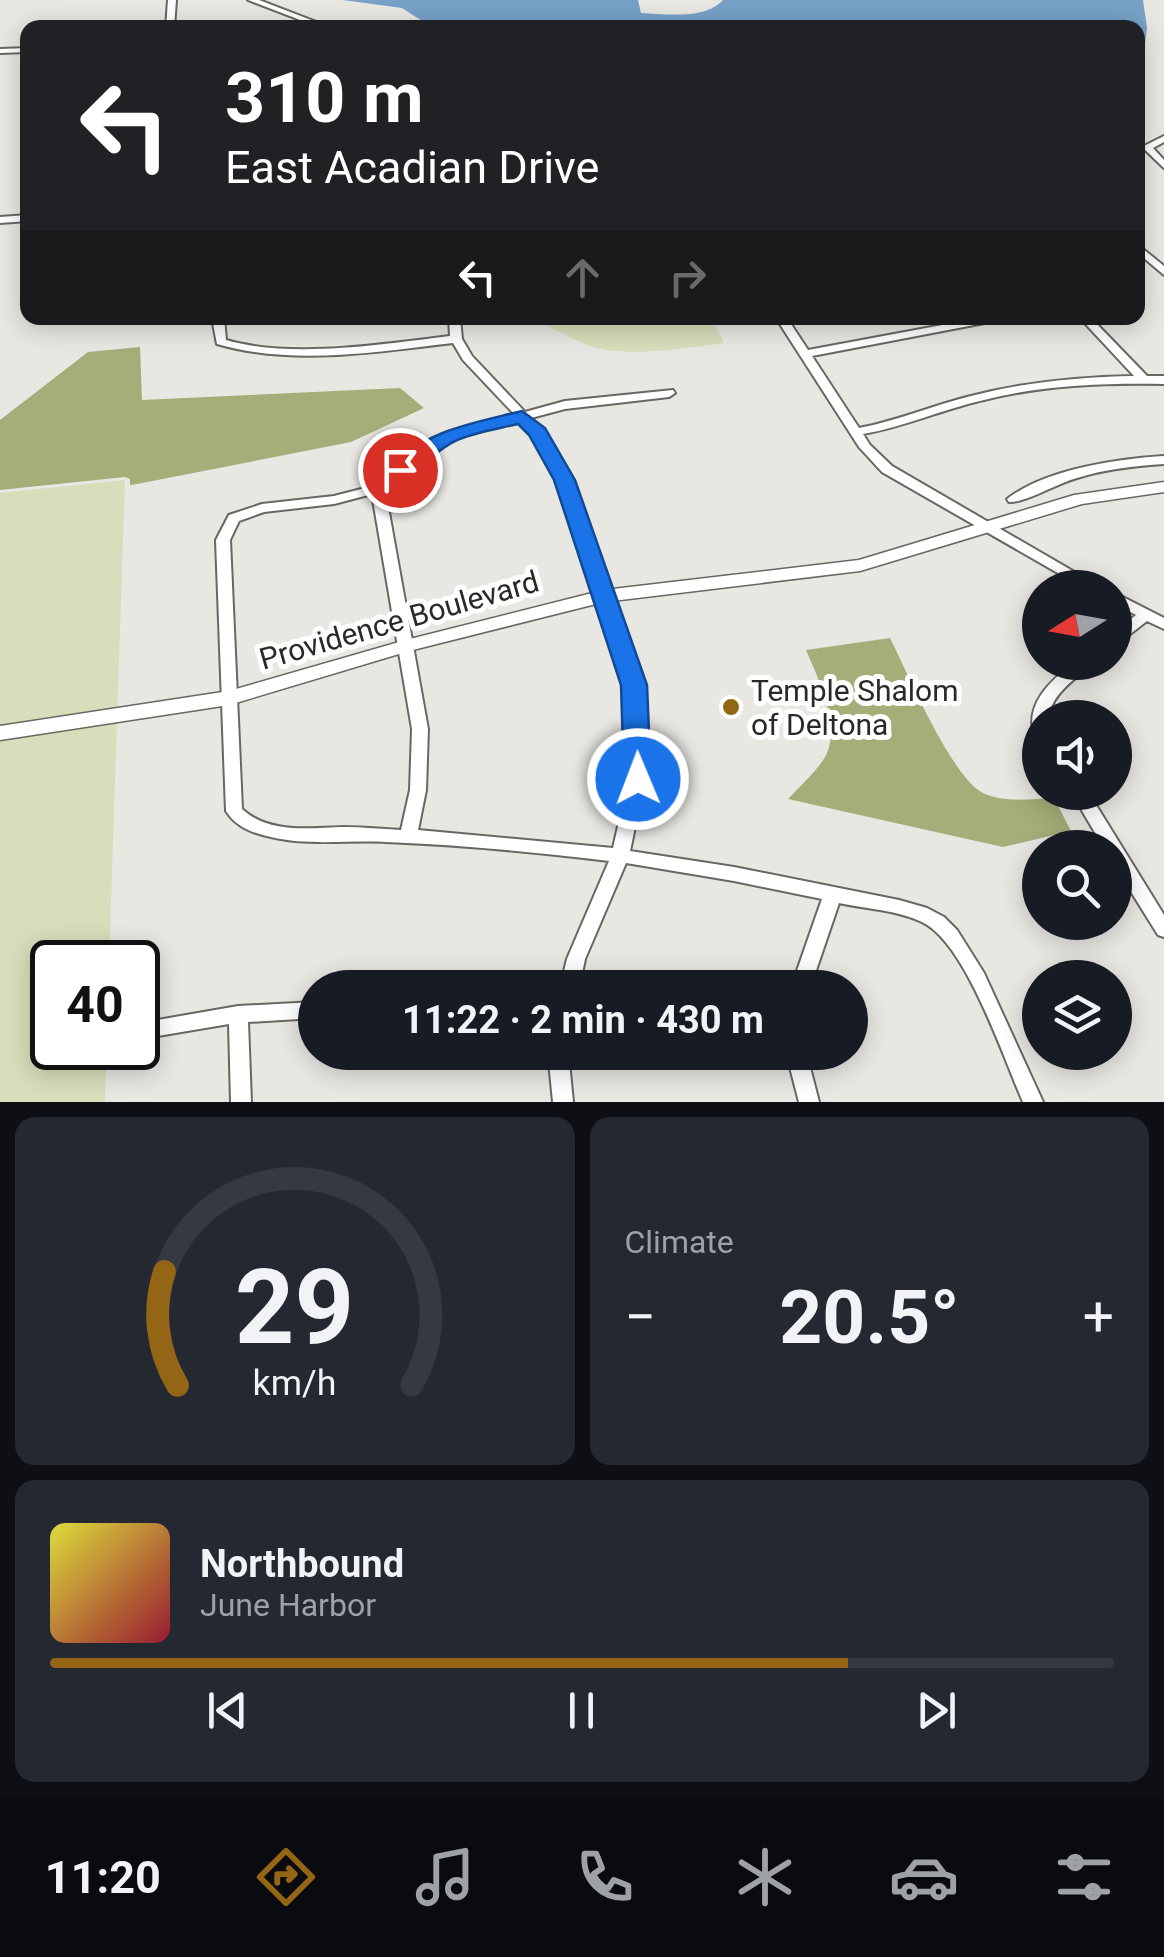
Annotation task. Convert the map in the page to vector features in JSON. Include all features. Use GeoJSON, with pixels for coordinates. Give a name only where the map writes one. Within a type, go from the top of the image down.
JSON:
{"type":"FeatureCollection","features":[{"type":"Feature","properties":{"kind":"main road","name":"Providence Boulevard"},"geometry":{"type":"LineString","coordinates":[[0,733],[229,698],[406,646],[604,596],[860,565],[1080,499],[1164,488]]}},
{"type":"Feature","properties":{"kind":"street"},"geometry":{"type":"LineString","coordinates":[[252,0],[307,20]]}},
{"type":"Feature","properties":{"kind":"street"},"geometry":{"type":"LineString","coordinates":[[1164,139],[1147,147],[1164,165]]}},
{"type":"Feature","properties":{"kind":"street"},"geometry":{"type":"LineString","coordinates":[[1145,254],[1164,272]]}},
{"type":"Feature","properties":{"kind":"street"},"geometry":{"type":"LineString","coordinates":[[218,325],[218,336],[229,346],[338,349],[456,339]]}},
{"type":"Feature","properties":{"kind":"street"},"geometry":{"type":"LineString","coordinates":[[455,325],[456,339],[468,358],[538,432],[565,480],[634,685],[638,779],[620,856],[573,970]]}},
{"type":"Feature","properties":{"kind":"street"},"geometry":{"type":"LineString","coordinates":[[786,325],[865,447],[899,480],[1064,570]]}},
{"type":"Feature","properties":{"kind":"street"},"geometry":{"type":"LineString","coordinates":[[805,354],[958,325]]}},
{"type":"Feature","properties":{"kind":"street"},"geometry":{"type":"LineString","coordinates":[[1092,325],[1143,379]]}},
{"type":"Feature","properties":{"kind":"street"},"geometry":{"type":"LineString","coordinates":[[856,432],[893,426],[987,395],[1048,384],[1164,380]]}},
{"type":"Feature","properties":{"kind":"street"},"geometry":{"type":"LineString","coordinates":[[669,393],[593,399],[451,435],[422,451],[378,489],[334,500],[262,508],[234,518],[223,540],[230,791],[234,811],[252,828],[276,831],[408,836],[620,856],[834,894],[938,922],[961,948],[1033,1102]]}},
{"type":"Feature","properties":{"kind":"street"},"geometry":{"type":"LineString","coordinates":[[1014,499],[1074,474],[1133,461],[1164,460]]}},
{"type":"Feature","properties":{"kind":"street"},"geometry":{"type":"LineString","coordinates":[[378,489],[420,730],[418,790],[408,836]]}},
{"type":"Feature","properties":{"kind":"street"},"geometry":{"type":"LineString","coordinates":[[1132,606],[1164,624]]}},
{"type":"Feature","properties":{"kind":"street"},"geometry":{"type":"LineString","coordinates":[[1132,626],[1147,614]]}},
{"type":"Feature","properties":{"kind":"street"},"geometry":{"type":"LineString","coordinates":[[1044,700],[1062,680]]}},
{"type":"Feature","properties":{"kind":"street"},"geometry":{"type":"LineString","coordinates":[[1132,878],[1164,930]]}},
{"type":"Feature","properties":{"kind":"street"},"geometry":{"type":"LineString","coordinates":[[807,970],[834,894]]}},
{"type":"Feature","properties":{"kind":"street"},"geometry":{"type":"LineString","coordinates":[[160,1028],[238,1014],[298,1011]]}},
{"type":"Feature","properties":{"kind":"street"},"geometry":{"type":"LineString","coordinates":[[238,1014],[240,1102]]}},
{"type":"Feature","properties":{"kind":"street"},"geometry":{"type":"LineString","coordinates":[[559,1070],[562,1102]]}},
{"type":"Feature","properties":{"kind":"street"},"geometry":{"type":"LineString","coordinates":[[801,1070],[809,1102]]}},
{"type":"Feature","properties":{"kind":"green space"},"geometry":{"type":"Polygon","coordinates":[[[544,325],[715,325],[724,343],[620,351],[583,343],[544,325]]]}},
{"type":"Feature","properties":{"kind":"green space"},"geometry":{"type":"Polygon","coordinates":[[[140,347],[142,400],[400,388],[424,408],[351,442],[137,484],[130,485],[130,479],[125,477],[0,490],[0,420],[88,352],[140,347]]]}},
{"type":"Feature","properties":{"kind":"green space"},"geometry":{"type":"Polygon","coordinates":[[[125,480],[110,940],[30,940],[30,1070],[106,1070],[105,1102],[0,1102],[0,493],[125,480]]]}},
{"type":"Feature","properties":{"kind":"green space"},"geometry":{"type":"Polygon","coordinates":[[[890,638],[931,723],[971,783],[983,793],[1022,800],[1022,810],[1060,810],[1070,830],[1022,830],[1022,843],[1003,847],[788,799],[817,768],[830,745],[830,718],[806,650],[890,638]]]}},
{"type":"Feature","properties":{"kind":"water"},"geometry":{"type":"Polygon","coordinates":[[[343,0],[638,0],[641,13],[673,15],[706,11],[723,0],[1143,0],[1147,28],[1145,44],[1145,20],[421,20],[402,8],[343,0]]]}},
{"type":"Feature","properties":{"kind":"place","name":"Temple Shalom of Deltona"},"geometry":{"type":"Point","coordinates":[731,707]}},
{"type":"Feature","properties":{"kind":"route"},"geometry":{"type":"LineString","coordinates":[[400,470],[422,451],[451,435],[522,417],[538,432],[565,480],[634,685],[638,779]]}}]}
